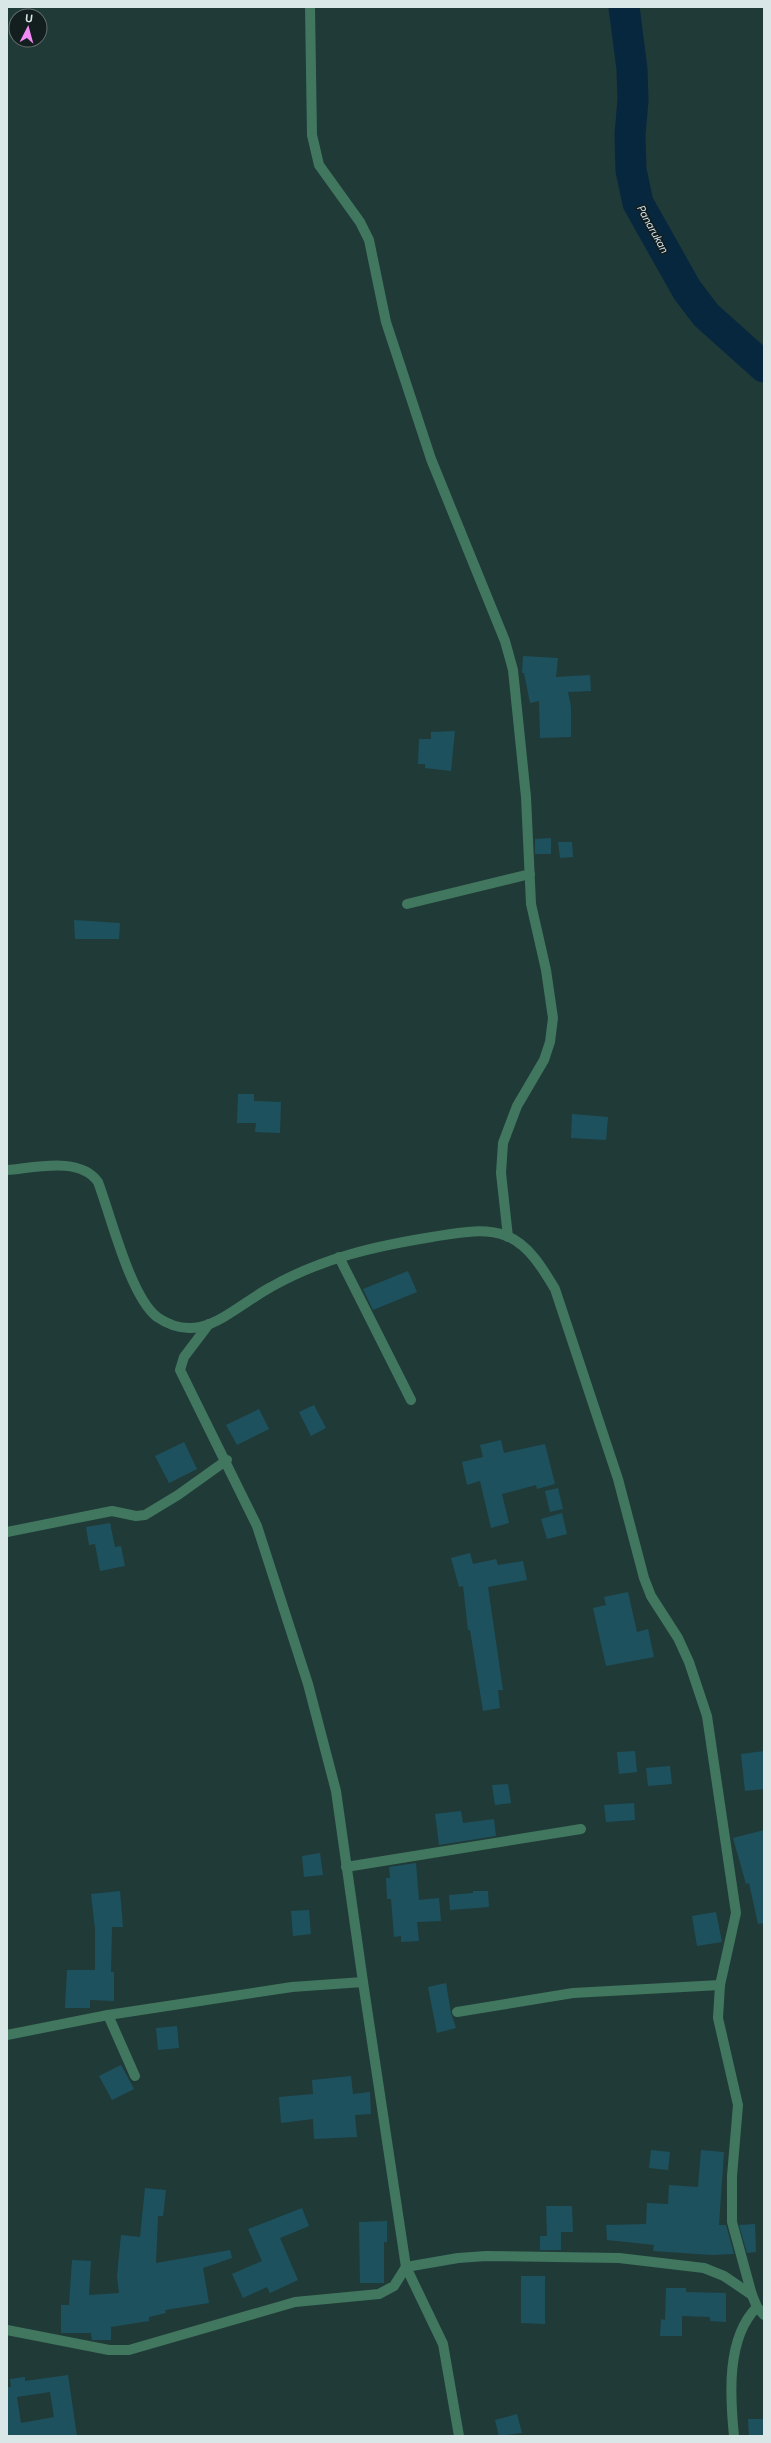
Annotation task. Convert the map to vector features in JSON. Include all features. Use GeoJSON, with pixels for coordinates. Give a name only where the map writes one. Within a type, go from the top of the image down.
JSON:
{"type":"FeatureCollection","features":[{"type":"Feature","properties":{"kind":"street"},"geometry":{"type":"LineString","coordinates":[[310,7],[312,128],[315,153],[323,171],[360,222],[369,240],[386,322],[431,459],[510,656],[518,705],[526,797],[532,913],[546,970],[553,1018],[550,1042],[544,1060],[517,1106],[503,1143],[501,1173],[508,1237]]}},
{"type":"Feature","properties":{"kind":"street"},"geometry":{"type":"LineString","coordinates":[[407,904],[530,874]]}},
{"type":"Feature","properties":{"kind":"street"},"geometry":{"type":"LineString","coordinates":[[7,1170],[67,1166],[90,1173],[98,1182],[131,1277],[148,1307],[156,1316],[170,1324],[192,1328],[209,1324],[272,1286],[339,1257],[387,1244],[469,1232],[494,1232],[519,1243],[537,1261],[555,1289],[618,1479],[644,1578],[651,1596],[678,1638],[689,1662],[707,1716],[735,1898],[735,1927],[720,1985],[718,2018],[738,2105],[732,2176],[732,2222],[752,2295],[757,2307],[764,2315]]}},
{"type":"Feature","properties":{"kind":"street"},"geometry":{"type":"LineString","coordinates":[[339,1257],[411,1400]]}},
{"type":"Feature","properties":{"kind":"street"},"geometry":{"type":"LineString","coordinates":[[209,1324],[184,1357],[180,1370],[227,1460],[257,1526],[308,1684],[336,1791],[406,2267],[443,2344],[459,2436]]}},
{"type":"Feature","properties":{"kind":"street"},"geometry":{"type":"LineString","coordinates":[[7,1532],[112,1511],[136,1516],[145,1515],[178,1496],[227,1460]]}},
{"type":"Feature","properties":{"kind":"street"},"geometry":{"type":"LineString","coordinates":[[346,1867],[581,1829]]}},
{"type":"Feature","properties":{"kind":"street"},"geometry":{"type":"LineString","coordinates":[[7,2035],[108,2015],[292,1986],[363,1982]]}},
{"type":"Feature","properties":{"kind":"street"},"geometry":{"type":"LineString","coordinates":[[457,2012],[573,1993],[720,1985]]}},
{"type":"Feature","properties":{"kind":"street"},"geometry":{"type":"LineString","coordinates":[[108,2015],[135,2076]]}},
{"type":"Feature","properties":{"kind":"street"},"geometry":{"type":"LineString","coordinates":[[7,2330],[109,2350],[129,2350],[295,2302],[380,2294],[394,2286],[406,2267],[458,2258],[486,2256],[619,2258],[704,2268],[724,2276],[752,2295]]}},
{"type":"Feature","properties":{"kind":"street"},"geometry":{"type":"LineString","coordinates":[[734,2436],[732,2411],[735,2355],[746,2320],[757,2307]]}},
{"type":"Feature","properties":{"kind":"building"},"geometry":{"type":"Polygon","coordinates":[[[523,656],[558,658],[556,677],[590,675],[591,691],[568,692],[571,707],[571,737],[540,738],[539,701],[530,703],[524,673],[522,673],[523,656]]]}},
{"type":"Feature","properties":{"kind":"building"},"geometry":{"type":"Polygon","coordinates":[[[455,731],[451,771],[425,768],[425,764],[418,764],[419,739],[431,739],[431,732],[455,731]]]}},
{"type":"Feature","properties":{"kind":"building"},"geometry":{"type":"Polygon","coordinates":[[[551,838],[551,854],[535,854],[535,839],[551,838]]]}},
{"type":"Feature","properties":{"kind":"building"},"geometry":{"type":"Polygon","coordinates":[[[558,842],[572,842],[573,857],[560,858],[558,842]]]}},
{"type":"Feature","properties":{"kind":"building"},"geometry":{"type":"Polygon","coordinates":[[[74,920],[120,923],[119,939],[75,939],[74,920]]]}},
{"type":"Feature","properties":{"kind":"building"},"geometry":{"type":"Polygon","coordinates":[[[238,1094],[254,1094],[254,1101],[281,1102],[280,1133],[255,1132],[256,1123],[237,1123],[238,1094]]]}},
{"type":"Feature","properties":{"kind":"building"},"geometry":{"type":"Polygon","coordinates":[[[572,1114],[608,1117],[606,1140],[571,1138],[572,1114]]]}},
{"type":"Feature","properties":{"kind":"building"},"geometry":{"type":"Polygon","coordinates":[[[408,1271],[417,1292],[373,1310],[363,1289],[408,1271]]]}},
{"type":"Feature","properties":{"kind":"building"},"geometry":{"type":"Polygon","coordinates":[[[314,1405],[326,1428],[311,1436],[299,1412],[314,1405]]]}},
{"type":"Feature","properties":{"kind":"building"},"geometry":{"type":"Polygon","coordinates":[[[259,1409],[269,1429],[237,1445],[226,1425],[259,1409]]]}},
{"type":"Feature","properties":{"kind":"building"},"geometry":{"type":"Polygon","coordinates":[[[501,1440],[504,1453],[545,1444],[555,1484],[537,1489],[536,1485],[502,1494],[509,1523],[491,1528],[480,1481],[467,1485],[462,1462],[483,1457],[480,1445],[501,1440]]]}},
{"type":"Feature","properties":{"kind":"building"},"geometry":{"type":"Polygon","coordinates":[[[184,1442],[197,1469],[169,1483],[155,1456],[184,1442]]]}},
{"type":"Feature","properties":{"kind":"building"},"geometry":{"type":"Polygon","coordinates":[[[558,1488],[563,1509],[550,1512],[545,1491],[558,1488]]]}},
{"type":"Feature","properties":{"kind":"building"},"geometry":{"type":"Polygon","coordinates":[[[562,1513],[567,1534],[547,1539],[541,1519],[562,1513]]]}},
{"type":"Feature","properties":{"kind":"building"},"geometry":{"type":"Polygon","coordinates":[[[110,1523],[115,1547],[121,1546],[125,1566],[100,1571],[95,1544],[89,1545],[86,1527],[110,1523]]]}},
{"type":"Feature","properties":{"kind":"building"},"geometry":{"type":"Polygon","coordinates":[[[470,1553],[473,1564],[496,1559],[498,1565],[523,1561],[527,1580],[488,1587],[503,1690],[498,1690],[500,1708],[483,1711],[470,1630],[468,1630],[463,1586],[459,1587],[451,1558],[470,1553]]]}},
{"type":"Feature","properties":{"kind":"building"},"geometry":{"type":"Polygon","coordinates":[[[628,1592],[637,1632],[648,1629],[654,1657],[606,1666],[593,1608],[606,1605],[604,1597],[628,1592]]]}},
{"type":"Feature","properties":{"kind":"building"},"geometry":{"type":"Polygon","coordinates":[[[635,1751],[637,1772],[619,1774],[617,1752],[635,1751]]]}},
{"type":"Feature","properties":{"kind":"building"},"geometry":{"type":"Polygon","coordinates":[[[764,1751],[764,1789],[745,1791],[741,1754],[764,1751]]]}},
{"type":"Feature","properties":{"kind":"building"},"geometry":{"type":"Polygon","coordinates":[[[670,1766],[672,1784],[648,1786],[646,1768],[670,1766]]]}},
{"type":"Feature","properties":{"kind":"building"},"geometry":{"type":"Polygon","coordinates":[[[508,1784],[511,1803],[495,1805],[492,1785],[508,1784]]]}},
{"type":"Feature","properties":{"kind":"building"},"geometry":{"type":"Polygon","coordinates":[[[634,1803],[635,1820],[606,1822],[604,1805],[634,1803]]]}},
{"type":"Feature","properties":{"kind":"building"},"geometry":{"type":"Polygon","coordinates":[[[461,1811],[463,1823],[494,1819],[496,1836],[439,1845],[435,1814],[461,1811]]]}},
{"type":"Feature","properties":{"kind":"building"},"geometry":{"type":"Polygon","coordinates":[[[764,1830],[764,1923],[758,1924],[749,1883],[746,1884],[733,1838],[764,1830]]]}},
{"type":"Feature","properties":{"kind":"building"},"geometry":{"type":"Polygon","coordinates":[[[320,1853],[323,1875],[304,1877],[302,1856],[320,1853]]]}},
{"type":"Feature","properties":{"kind":"building"},"geometry":{"type":"Polygon","coordinates":[[[416,1863],[419,1900],[439,1898],[441,1921],[417,1922],[419,1941],[401,1942],[401,1936],[394,1937],[391,1899],[387,1899],[386,1878],[390,1878],[389,1867],[416,1863]]]}},
{"type":"Feature","properties":{"kind":"building"},"geometry":{"type":"Polygon","coordinates":[[[120,1891],[123,1927],[112,1927],[111,1972],[114,1972],[114,2001],[90,2000],[90,2008],[65,2008],[67,1970],[95,1970],[95,1929],[91,1894],[120,1891]]]}},
{"type":"Feature","properties":{"kind":"building"},"geometry":{"type":"Polygon","coordinates":[[[473,1891],[488,1891],[489,1907],[450,1910],[449,1895],[473,1893],[473,1891]]]}},
{"type":"Feature","properties":{"kind":"building"},"geometry":{"type":"Polygon","coordinates":[[[309,1910],[311,1934],[293,1936],[291,1911],[309,1910]]]}},
{"type":"Feature","properties":{"kind":"building"},"geometry":{"type":"Polygon","coordinates":[[[716,1912],[722,1942],[697,1946],[692,1916],[716,1912]]]}},
{"type":"Feature","properties":{"kind":"building"},"geometry":{"type":"Polygon","coordinates":[[[446,1983],[451,2013],[456,2028],[437,2033],[428,1987],[446,1983]]]}},
{"type":"Feature","properties":{"kind":"building"},"geometry":{"type":"Polygon","coordinates":[[[177,2026],[179,2048],[158,2050],[156,2028],[177,2026]]]}},
{"type":"Feature","properties":{"kind":"building"},"geometry":{"type":"Polygon","coordinates":[[[121,2065],[134,2089],[112,2100],[99,2076],[121,2065]]]}},
{"type":"Feature","properties":{"kind":"building"},"geometry":{"type":"Polygon","coordinates":[[[351,2076],[353,2094],[370,2092],[371,2114],[355,2115],[357,2137],[314,2139],[313,2119],[281,2123],[279,2097],[313,2094],[312,2080],[351,2076]]]}},
{"type":"Feature","properties":{"kind":"building"},"geometry":{"type":"Polygon","coordinates":[[[651,2150],[670,2152],[668,2170],[649,2168],[651,2150]]]}},
{"type":"Feature","properties":{"kind":"building"},"geometry":{"type":"Polygon","coordinates":[[[701,2150],[724,2152],[719,2225],[726,2225],[734,2254],[712,2255],[653,2251],[654,2245],[607,2240],[606,2225],[646,2224],[647,2203],[668,2204],[669,2185],[698,2187],[701,2150]]]}},
{"type":"Feature","properties":{"kind":"building"},"geometry":{"type":"Polygon","coordinates":[[[145,2188],[166,2190],[163,2216],[158,2216],[156,2263],[230,2250],[232,2258],[203,2268],[209,2303],[165,2310],[166,2313],[149,2317],[149,2321],[111,2327],[111,2340],[92,2340],[91,2333],[61,2333],[61,2305],[69,2305],[72,2260],[91,2261],[89,2295],[119,2293],[117,2276],[121,2235],[140,2237],[145,2188]]]}},
{"type":"Feature","properties":{"kind":"building"},"geometry":{"type":"Polygon","coordinates":[[[546,2206],[572,2206],[573,2232],[561,2232],[561,2250],[540,2250],[540,2236],[547,2236],[546,2206]]]}},
{"type":"Feature","properties":{"kind":"building"},"geometry":{"type":"Polygon","coordinates":[[[302,2208],[309,2226],[280,2238],[298,2280],[270,2293],[267,2287],[243,2298],[232,2274],[262,2261],[248,2229],[302,2208]]]}},
{"type":"Feature","properties":{"kind":"building"},"geometry":{"type":"Polygon","coordinates":[[[387,2221],[387,2242],[384,2242],[384,2283],[360,2283],[359,2222],[387,2221]]]}},
{"type":"Feature","properties":{"kind":"building"},"geometry":{"type":"Polygon","coordinates":[[[755,2224],[756,2252],[747,2253],[739,2225],[755,2224]]]}},
{"type":"Feature","properties":{"kind":"building"},"geometry":{"type":"Polygon","coordinates":[[[521,2276],[545,2276],[545,2324],[521,2323],[521,2276]]]}},
{"type":"Feature","properties":{"kind":"building"},"geometry":{"type":"Polygon","coordinates":[[[666,2288],[686,2288],[686,2292],[726,2293],[726,2322],[710,2321],[710,2317],[682,2316],[682,2336],[660,2336],[661,2319],[665,2320],[666,2288]]]}},
{"type":"Feature","properties":{"kind":"building"},"geometry":{"type":"Polygon","coordinates":[[[68,2375],[77,2436],[7,2436],[7,2387],[11,2387],[10,2379],[25,2377],[25,2381],[68,2375]],[[50,2392],[17,2397],[21,2423],[54,2417],[50,2392]]]}},
{"type":"Feature","properties":{"kind":"building"},"geometry":{"type":"Polygon","coordinates":[[[517,2414],[522,2433],[499,2436],[495,2420],[517,2414]]]}},
{"type":"Feature","properties":{"kind":"building"},"geometry":{"type":"Polygon","coordinates":[[[748,2419],[764,2419],[764,2436],[749,2436],[748,2419]]]}},
{"type":"Feature","properties":{"kind":"waterway","name":"Panarukan"},"geometry":{"type":"LineString","coordinates":[[624,7],[632,69],[633,100],[630,135],[631,170],[638,203],[687,290],[706,315],[764,367]]}}]}
